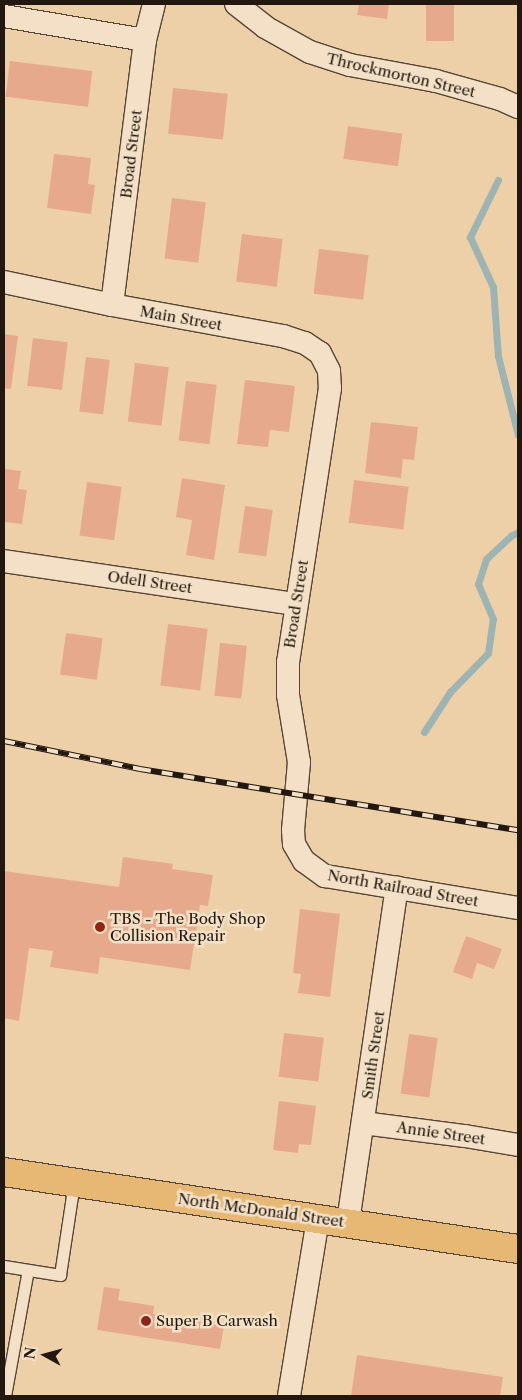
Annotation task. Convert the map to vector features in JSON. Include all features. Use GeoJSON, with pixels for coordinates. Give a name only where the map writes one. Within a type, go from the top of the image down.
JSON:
{"type":"FeatureCollection","features":[{"type":"Feature","properties":{"kind":"main road","name":"North McDonald Street"},"geometry":{"type":"LineString","coordinates":[[4,1172],[348,1222],[518,1249]]}},
{"type":"Feature","properties":{"kind":"street","name":"Broad Street"},"geometry":{"type":"LineString","coordinates":[[112,305],[145,40],[154,4]]}},
{"type":"Feature","properties":{"kind":"street","name":"Throckmorton Street"},"geometry":{"type":"LineString","coordinates":[[236,4],[265,27],[310,52],[350,65],[436,81],[500,99],[518,107]]}},
{"type":"Feature","properties":{"kind":"street"},"geometry":{"type":"LineString","coordinates":[[4,16],[145,40]]}},
{"type":"Feature","properties":{"kind":"street","name":"Main Street"},"geometry":{"type":"LineString","coordinates":[[4,282],[112,305],[283,336],[304,343],[320,353],[329,371],[330,388]]}},
{"type":"Feature","properties":{"kind":"street","name":"Broad Street"},"geometry":{"type":"LineString","coordinates":[[294,822],[299,762],[288,696],[287,672],[295,604],[330,388]]}},
{"type":"Feature","properties":{"kind":"street","name":"Odell Street"},"geometry":{"type":"LineString","coordinates":[[4,561],[295,604]]}},
{"type":"Feature","properties":{"kind":"street","name":"North Railroad Street"},"geometry":{"type":"LineString","coordinates":[[294,822],[293,835],[296,849],[304,861],[316,872],[340,880],[518,908]]}},
{"type":"Feature","properties":{"kind":"street","name":"Smith Street"},"geometry":{"type":"LineString","coordinates":[[348,1222],[397,888]]}},
{"type":"Feature","properties":{"kind":"street","name":"Annie Street"},"geometry":{"type":"LineString","coordinates":[[363,1123],[466,1136],[518,1145]]}},
{"type":"Feature","properties":{"kind":"street"},"geometry":{"type":"LineString","coordinates":[[289,1396],[318,1218]]}},
{"type":"Feature","properties":{"kind":"lane"},"geometry":{"type":"LineString","coordinates":[[4,1266],[60,1275],[74,1182]]}},
{"type":"Feature","properties":{"kind":"lane"},"geometry":{"type":"LineString","coordinates":[[5,1396],[28,1270]]}},
{"type":"Feature","properties":{"kind":"building"},"geometry":{"type":"Polygon","coordinates":[[[359,4],[389,4],[387,19],[357,15],[359,4]]]}},
{"type":"Feature","properties":{"kind":"building"},"geometry":{"type":"Polygon","coordinates":[[[426,4],[454,4],[454,41],[426,41],[426,4]]]}},
{"type":"Feature","properties":{"kind":"building"},"geometry":{"type":"Polygon","coordinates":[[[10,61],[92,71],[88,107],[6,97],[10,61]]]}},
{"type":"Feature","properties":{"kind":"building"},"geometry":{"type":"Polygon","coordinates":[[[173,88],[228,94],[223,139],[168,134],[173,88]]]}},
{"type":"Feature","properties":{"kind":"building"},"geometry":{"type":"Polygon","coordinates":[[[348,126],[402,134],[398,166],[343,159],[348,126]]]}},
{"type":"Feature","properties":{"kind":"building"},"geometry":{"type":"Polygon","coordinates":[[[54,154],[91,158],[88,184],[95,185],[91,214],[47,208],[54,154]]]}},
{"type":"Feature","properties":{"kind":"building"},"geometry":{"type":"Polygon","coordinates":[[[172,198],[206,202],[198,263],[165,259],[172,198]]]}},
{"type":"Feature","properties":{"kind":"building"},"geometry":{"type":"Polygon","coordinates":[[[242,234],[283,239],[277,287],[236,282],[242,234]]]}},
{"type":"Feature","properties":{"kind":"building"},"geometry":{"type":"Polygon","coordinates":[[[319,249],[369,255],[363,300],[314,294],[319,249]]]}},
{"type":"Feature","properties":{"kind":"building"},"geometry":{"type":"Polygon","coordinates":[[[4,334],[18,336],[11,389],[4,388],[4,334]]]}},
{"type":"Feature","properties":{"kind":"building"},"geometry":{"type":"Polygon","coordinates":[[[33,338],[68,342],[62,390],[27,386],[33,338]]]}},
{"type":"Feature","properties":{"kind":"building"},"geometry":{"type":"Polygon","coordinates":[[[86,357],[110,360],[103,415],[79,412],[86,357]]]}},
{"type":"Feature","properties":{"kind":"building"},"geometry":{"type":"Polygon","coordinates":[[[135,363],[169,367],[162,426],[128,422],[135,363]]]}},
{"type":"Feature","properties":{"kind":"building"},"geometry":{"type":"Polygon","coordinates":[[[245,380],[295,386],[289,432],[270,430],[268,447],[237,444],[245,380]]]}},
{"type":"Feature","properties":{"kind":"building"},"geometry":{"type":"Polygon","coordinates":[[[186,381],[217,385],[209,444],[179,441],[186,381]]]}},
{"type":"Feature","properties":{"kind":"building"},"geometry":{"type":"Polygon","coordinates":[[[371,422],[418,427],[414,460],[403,459],[401,478],[365,473],[371,422]]]}},
{"type":"Feature","properties":{"kind":"building"},"geometry":{"type":"Polygon","coordinates":[[[4,469],[21,471],[18,489],[27,490],[22,524],[4,522],[4,469]]]}},
{"type":"Feature","properties":{"kind":"building"},"geometry":{"type":"Polygon","coordinates":[[[182,478],[225,485],[214,560],[186,555],[192,520],[176,517],[182,478]]]}},
{"type":"Feature","properties":{"kind":"building"},"geometry":{"type":"Polygon","coordinates":[[[354,480],[409,487],[403,529],[349,523],[354,480]]]}},
{"type":"Feature","properties":{"kind":"building"},"geometry":{"type":"Polygon","coordinates":[[[87,482],[122,487],[114,540],[79,535],[87,482]]]}},
{"type":"Feature","properties":{"kind":"building"},"geometry":{"type":"Polygon","coordinates":[[[245,506],[273,510],[266,556],[238,553],[245,506]]]}},
{"type":"Feature","properties":{"kind":"building"},"geometry":{"type":"Polygon","coordinates":[[[168,624],[208,629],[200,690],[160,686],[168,624]]]}},
{"type":"Feature","properties":{"kind":"building"},"geometry":{"type":"Polygon","coordinates":[[[66,633],[103,638],[97,680],[60,675],[66,633]]]}},
{"type":"Feature","properties":{"kind":"building"},"geometry":{"type":"Polygon","coordinates":[[[220,643],[247,646],[241,699],[214,696],[220,643]]]}},
{"type":"Feature","properties":{"kind":"building","name":"TBS - The Body Shop Collision Repair"},"geometry":{"type":"Polygon","coordinates":[[[123,857],[173,864],[172,869],[213,875],[208,906],[200,905],[190,970],[100,957],[98,974],[50,967],[53,951],[29,948],[19,1021],[4,1018],[4,871],[119,887],[123,857]]]}},
{"type":"Feature","properties":{"kind":"building"},"geometry":{"type":"Polygon","coordinates":[[[300,909],[340,914],[330,997],[298,993],[301,974],[293,973],[300,909]]]}},
{"type":"Feature","properties":{"kind":"building"},"geometry":{"type":"Polygon","coordinates":[[[466,936],[502,949],[494,969],[477,963],[472,979],[453,972],[466,936]]]}},
{"type":"Feature","properties":{"kind":"building"},"geometry":{"type":"Polygon","coordinates":[[[284,1033],[324,1038],[318,1082],[279,1077],[284,1033]]]}},
{"type":"Feature","properties":{"kind":"building"},"geometry":{"type":"Polygon","coordinates":[[[409,1034],[438,1038],[429,1097],[401,1093],[409,1034]]]}},
{"type":"Feature","properties":{"kind":"building"},"geometry":{"type":"Polygon","coordinates":[[[279,1101],[316,1106],[311,1145],[299,1144],[298,1153],[273,1150],[279,1101]]]}},
{"type":"Feature","properties":{"kind":"building","name":"Super B Carwash"},"geometry":{"type":"Polygon","coordinates":[[[104,1287],[120,1289],[118,1300],[154,1306],[153,1314],[224,1326],[220,1349],[97,1330],[104,1287]]]}},
{"type":"Feature","properties":{"kind":"building"},"geometry":{"type":"Polygon","coordinates":[[[357,1355],[503,1377],[500,1396],[351,1396],[357,1355]]]}},
{"type":"Feature","properties":{"kind":"waterway"},"geometry":{"type":"LineString","coordinates":[[498,180],[470,237],[493,287],[498,356],[518,435]]}},
{"type":"Feature","properties":{"kind":"waterway"},"geometry":{"type":"LineString","coordinates":[[424,732],[450,692],[488,653],[493,619],[478,584],[486,559],[512,535],[518,532]]}},
{"type":"Feature","properties":{"kind":"railway"},"geometry":{"type":"LineString","coordinates":[[4,741],[140,769],[518,830]]}},
{"type":"Feature","properties":{"kind":"place","name":"TBS - The Body Shop Collision Repair"},"geometry":{"type":"Point","coordinates":[100,927]}},
{"type":"Feature","properties":{"kind":"place","name":"Super B Carwash"},"geometry":{"type":"Point","coordinates":[146,1321]}}]}
